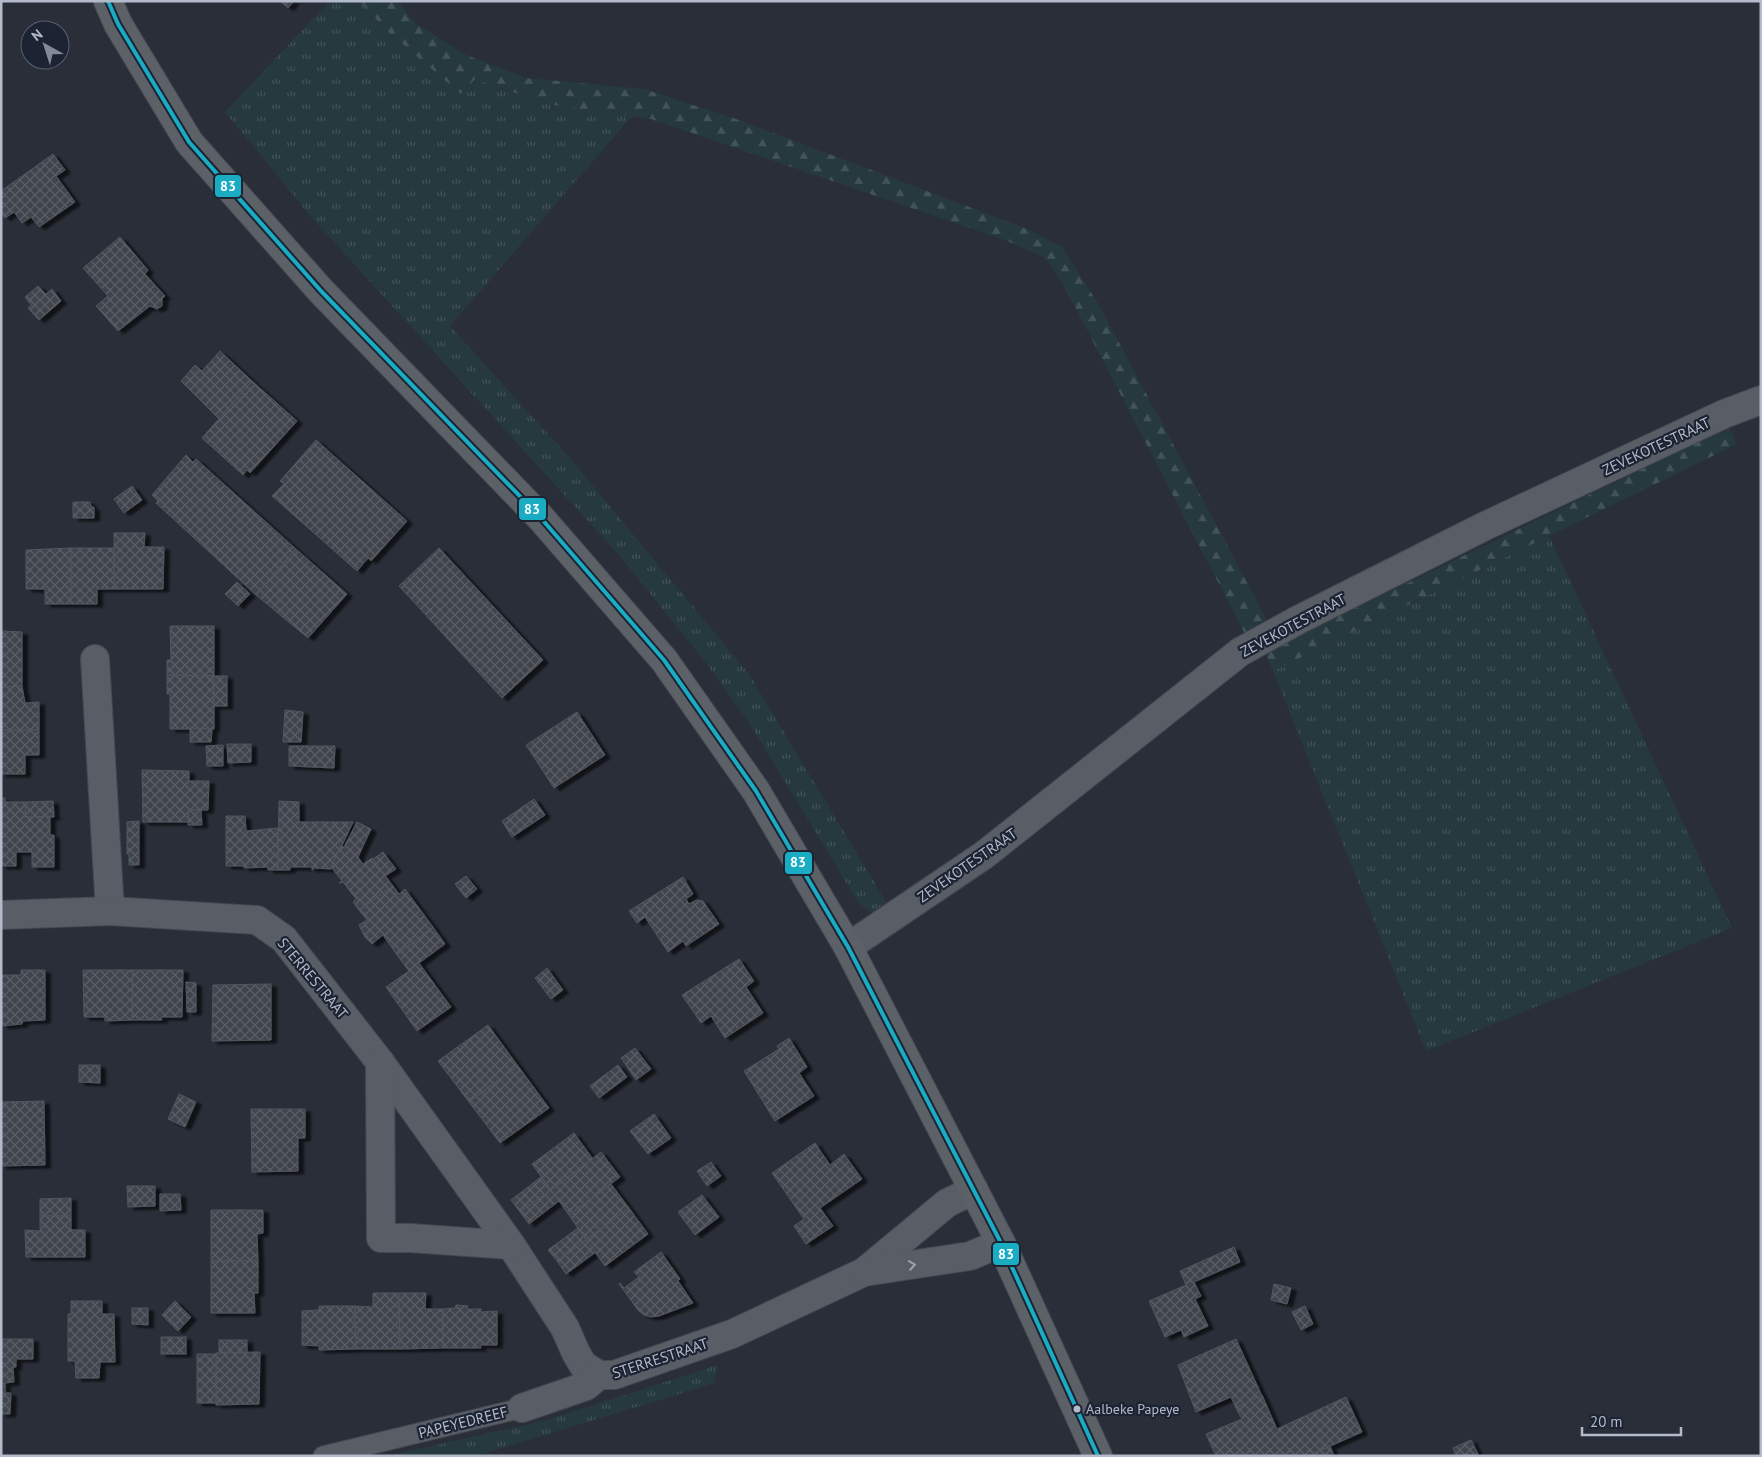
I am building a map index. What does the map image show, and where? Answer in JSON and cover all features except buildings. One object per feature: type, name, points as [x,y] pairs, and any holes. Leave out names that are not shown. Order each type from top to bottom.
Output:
[{"type":"main road","points":[[108,1],[118,24],[189,142],[321,291],[540,517],[664,660],[756,791],[848,947],[974,1190],[1001,1243],[1098,1456]]},
{"type":"street","name":"ZEVEKOTESTRAAT","points":[[848,947],[984,855],[1240,652],[1298,620],[1485,526],[1724,414],[1761,400]]},
{"type":"street","points":[[95,659],[110,911]]},
{"type":"street","name":"STERRESTRAAT","points":[[1,915],[110,911],[257,920],[284,939],[380,1062],[511,1246],[566,1328],[583,1365],[599,1375],[614,1375],[732,1334],[864,1272],[947,1203],[974,1190]]},
{"type":"street","points":[[380,1062],[381,1238],[410,1238],[511,1246]]},
{"type":"street","name":"STERRESTRAAT","points":[[864,1272],[970,1256],[1001,1243]]},
{"type":"street","name":"PAPEYEDREEF","points":[[522,1408],[586,1386],[599,1375]]},
{"type":"lane","name":"PAPEYEDREEF","points":[[322,1456],[522,1408]]},
{"type":"green space","points":[[330,1],[360,1],[386,30],[475,79],[547,104],[632,116],[450,326],[569,457],[749,674],[886,902],[872,913],[859,904],[748,721],[703,659],[618,554],[312,218],[225,112]]},
{"type":"green space","points":[[360,1],[398,1],[415,23],[466,55],[526,78],[644,89],[739,120],[1030,230],[1062,247],[1099,305],[1268,622],[1245,634],[1071,299],[1053,268],[1044,257],[1002,239],[651,119],[547,104],[475,79],[461,94],[386,30]]},
{"type":"green space","points":[[1729,427],[1737,444],[1273,671],[1265,652]]},
{"type":"green space","points":[[1549,536],[1732,928],[1426,1051],[1273,671]]},
{"type":"green space","points":[[718,1365],[715,1383],[476,1456],[387,1456],[547,1420]]},
{"type":"transit line","name":"83","points":[[108,1],[118,24],[189,142],[321,291],[540,517],[664,660],[756,791],[848,947],[1001,1243],[1098,1456]]},
{"type":"place","name":"Aalbeke Papeye","points":[[1077,1409]]}]
